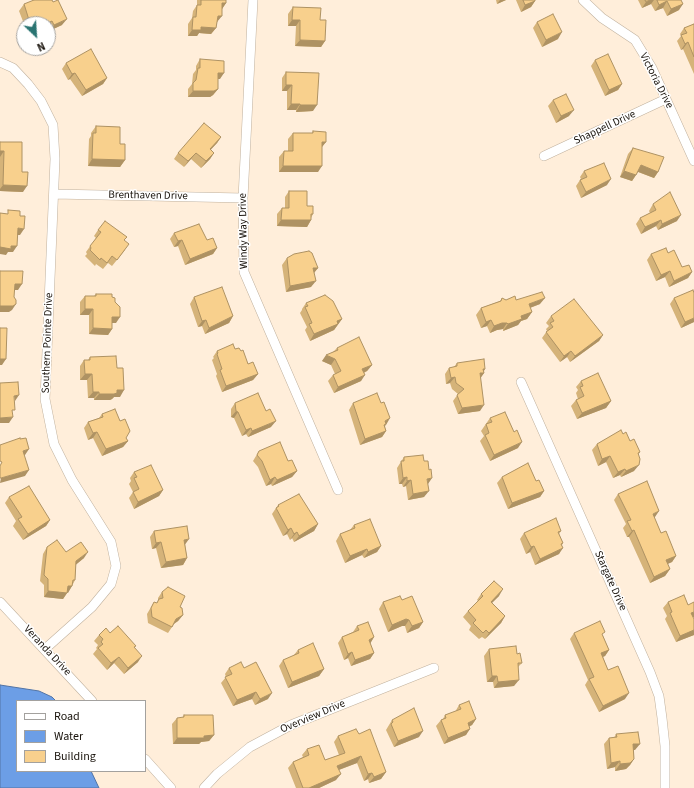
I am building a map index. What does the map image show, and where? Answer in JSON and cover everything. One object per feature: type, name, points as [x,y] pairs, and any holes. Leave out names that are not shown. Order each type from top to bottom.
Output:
[{"type":"street","name":"Windy Way Drive","points":[[253,0],[243,198],[244,272],[338,490]]},
{"type":"street","name":"Victoria Drive","points":[[583,0],[602,18],[635,40],[652,68],[694,161]]},
{"type":"street","name":"Southern Pointe Drive","points":[[0,62],[13,68],[28,84],[41,101],[53,125],[55,159],[54,194],[45,399],[54,444],[72,480],[111,542],[116,566],[111,584],[92,607],[46,649]]},
{"type":"street","name":"Shappell Drive","points":[[544,156],[666,100]]},
{"type":"street","name":"Brenthaven Drive","points":[[54,194],[243,198]]},
{"type":"street","name":"Stargate Drive","points":[[521,382],[659,696],[665,746],[665,788]]},
{"type":"street","name":"Veranda Drive","points":[[0,602],[46,649],[91,700]]},
{"type":"street","name":"Overview Drive","points":[[204,788],[217,774],[250,747],[291,725],[434,668]]},
{"type":"street","points":[[146,760],[171,788]]},
{"type":"water","points":[[0,685],[39,691],[52,697],[55,700],[16,700],[16,772],[91,772],[99,788],[0,788]]},
{"type":"building","points":[[34,0],[52,0],[53,2],[58,0],[67,19],[56,24],[56,16],[28,16],[24,4]]},
{"type":"building","points":[[201,0],[226,0],[226,3],[222,3],[222,16],[218,16],[216,28],[201,27],[201,30],[192,30],[193,17],[196,17],[197,5],[201,5]]},
{"type":"building","points":[[523,0],[535,0],[535,1],[525,5]]},
{"type":"building","points":[[657,0],[681,0],[683,4],[671,9],[667,1],[659,5]]},
{"type":"building","points":[[293,7],[321,8],[320,20],[326,20],[325,41],[300,40],[300,20],[292,20]]},
{"type":"building","points":[[553,14],[562,32],[546,40],[537,22]]},
{"type":"building","points":[[694,24],[694,57],[688,42],[685,44],[681,35],[687,33],[684,28]]},
{"type":"building","points":[[91,49],[107,78],[86,90],[75,73],[72,74],[66,63]]},
{"type":"building","points":[[608,54],[622,84],[609,90],[595,60]]},
{"type":"building","points":[[200,59],[224,61],[224,73],[218,73],[218,89],[214,91],[193,91],[193,83],[196,80],[198,68],[200,68]]},
{"type":"building","points":[[286,72],[319,73],[317,105],[291,104],[292,85],[286,85]]},
{"type":"building","points":[[566,94],[574,110],[561,116],[553,100]]},
{"type":"building","points":[[204,123],[221,137],[210,149],[214,153],[206,161],[196,153],[188,161],[178,153]]},
{"type":"building","points":[[96,126],[120,127],[120,144],[125,144],[125,160],[92,159],[93,133],[96,133]]},
{"type":"building","points":[[313,131],[326,132],[326,142],[322,142],[322,166],[283,166],[284,151],[293,151],[293,133],[313,133]]},
{"type":"building","points":[[0,142],[22,142],[22,172],[28,172],[27,186],[3,185],[4,151],[0,151]]},
{"type":"building","points":[[633,148],[664,157],[658,172],[641,165],[636,175],[624,171]]},
{"type":"building","points":[[604,163],[611,179],[586,192],[580,180],[587,177],[584,171]]},
{"type":"building","points":[[289,191],[307,191],[307,206],[313,206],[311,220],[281,220],[282,208],[289,208]]},
{"type":"building","points":[[670,192],[681,215],[662,224],[661,220],[645,227],[640,218],[656,210],[653,204]]},
{"type":"building","points":[[8,210],[20,211],[20,216],[25,216],[24,229],[18,228],[17,246],[11,246],[11,249],[0,247],[0,213],[8,214]]},
{"type":"building","points":[[105,221],[127,237],[124,240],[129,244],[117,260],[112,256],[107,263],[101,258],[100,260],[90,250],[90,246],[101,232],[98,230]]},
{"type":"building","points":[[199,224],[207,240],[213,238],[217,248],[190,259],[182,240],[178,241],[174,233]]},
{"type":"building","points":[[666,248],[668,253],[674,250],[682,267],[689,265],[692,272],[674,281],[670,271],[661,275],[651,254]]},
{"type":"building","points":[[309,251],[312,253],[318,268],[313,268],[316,281],[290,286],[287,258],[294,254]]},
{"type":"building","points":[[0,271],[23,271],[22,284],[15,284],[14,297],[16,304],[13,306],[0,306]]},
{"type":"building","points":[[222,287],[233,316],[209,328],[206,320],[202,321],[194,297]]},
{"type":"building","points":[[693,290],[694,318],[685,322],[674,298]]},
{"type":"building","points":[[542,292],[545,298],[529,304],[532,312],[521,316],[522,319],[508,324],[502,323],[494,326],[491,320],[486,322],[481,308],[501,301],[502,298],[506,300],[515,296],[516,300]]},
{"type":"building","points":[[96,294],[112,294],[112,297],[115,298],[115,302],[120,307],[120,317],[112,317],[112,329],[93,328],[93,309],[85,309],[85,296],[96,296]]},
{"type":"building","points":[[325,295],[333,301],[342,319],[337,321],[338,324],[314,334],[309,324],[312,323],[305,307],[308,306],[306,303]]},
{"type":"building","points":[[574,299],[603,335],[575,356],[571,351],[564,356],[546,332],[553,327],[550,323],[554,321],[551,316]]},
{"type":"building","points":[[0,328],[7,328],[6,359],[0,359]]},
{"type":"building","points":[[359,337],[372,365],[362,369],[365,375],[338,387],[333,375],[341,371],[335,359],[326,355],[338,350],[337,348]]},
{"type":"building","points":[[233,344],[235,349],[239,348],[241,351],[243,350],[248,364],[253,362],[258,374],[226,386],[220,370],[222,369],[217,351]]},
{"type":"building","points":[[116,356],[117,368],[123,368],[124,390],[117,390],[117,393],[114,394],[99,394],[99,392],[93,392],[92,374],[85,374],[84,360],[90,360],[90,357]]},
{"type":"building","points":[[484,359],[484,373],[480,373],[484,405],[462,408],[457,395],[464,389],[456,383],[455,377],[451,378],[449,368],[457,366],[457,363]]},
{"type":"building","points":[[598,373],[611,401],[582,413],[576,400],[584,396],[580,387],[583,386],[581,381]]},
{"type":"building","points":[[18,382],[19,395],[14,396],[15,410],[12,410],[13,417],[0,418],[0,383]]},
{"type":"building","points":[[258,393],[266,411],[270,409],[276,421],[252,431],[251,428],[246,430],[238,412],[236,411],[235,403]]},
{"type":"building","points":[[377,393],[381,403],[384,402],[390,418],[385,421],[386,424],[384,425],[386,431],[365,439],[353,403]]},
{"type":"building","points":[[115,409],[120,421],[125,419],[130,431],[126,438],[128,441],[106,449],[97,432],[93,433],[88,422],[103,417],[102,414]]},
{"type":"building","points":[[505,412],[514,432],[517,430],[522,442],[494,455],[485,435],[489,433],[486,424],[492,422],[490,418]]},
{"type":"building","points":[[621,430],[623,434],[626,432],[630,441],[634,439],[640,452],[638,453],[640,459],[639,465],[626,471],[625,469],[618,472],[610,456],[602,459],[597,444]]},
{"type":"building","points":[[20,438],[26,438],[29,449],[23,451],[29,470],[0,478],[0,466],[2,462],[0,461],[0,445]]},
{"type":"building","points":[[280,442],[288,461],[292,460],[297,471],[277,480],[275,477],[270,480],[262,461],[257,455],[259,451]]},
{"type":"building","points":[[423,455],[424,461],[428,461],[429,470],[431,469],[432,478],[427,479],[429,491],[413,494],[411,480],[407,481],[407,477],[403,478],[401,461],[404,461],[404,457]]},
{"type":"building","points":[[528,463],[536,481],[539,480],[544,491],[512,503],[502,477]]},
{"type":"building","points":[[151,465],[163,490],[138,502],[133,492],[139,489],[134,478],[137,477],[134,472]]},
{"type":"building","points":[[647,481],[659,511],[653,514],[661,533],[666,531],[676,556],[666,560],[670,569],[654,577],[634,530],[632,531],[627,521],[631,520],[618,494]]},
{"type":"building","points":[[29,486],[50,520],[28,534],[18,519],[22,517],[9,497]]},
{"type":"building","points":[[299,494],[318,524],[299,536],[297,532],[294,534],[291,528],[288,530],[276,508],[279,506],[278,505]]},
{"type":"building","points":[[556,518],[561,531],[558,532],[563,543],[561,544],[563,548],[540,559],[534,546],[531,547],[524,533]]},
{"type":"building","points":[[370,519],[381,546],[368,552],[367,549],[350,556],[340,534],[355,528],[354,525]]},
{"type":"building","points":[[187,526],[189,539],[184,540],[187,558],[166,562],[161,542],[156,543],[154,531]]},
{"type":"building","points":[[57,540],[66,552],[81,542],[88,552],[76,561],[75,580],[73,580],[72,586],[68,586],[67,593],[48,591],[48,579],[44,575],[47,547]]},
{"type":"building","points":[[494,581],[503,589],[491,602],[505,616],[489,633],[486,630],[483,633],[473,623],[476,620],[468,611],[483,596],[481,594]]},
{"type":"building","points":[[168,587],[185,596],[180,607],[182,608],[183,615],[176,619],[172,627],[152,617],[151,608],[154,602],[157,603],[159,599],[163,598],[162,592]]},
{"type":"building","points":[[684,595],[688,605],[694,602],[694,612],[691,613],[694,619],[694,630],[680,636],[670,613],[672,612],[668,602]]},
{"type":"building","points":[[400,596],[402,600],[412,596],[423,622],[412,626],[409,620],[406,619],[392,625],[383,602]]},
{"type":"building","points":[[600,621],[605,632],[602,634],[609,650],[601,653],[608,670],[618,666],[629,693],[603,706],[589,679],[594,677],[574,633]]},
{"type":"building","points":[[368,622],[374,637],[369,640],[374,653],[355,660],[352,652],[348,654],[342,637],[359,630],[357,626]]},
{"type":"building","points":[[118,626],[136,646],[134,647],[142,656],[128,668],[119,657],[111,663],[98,648],[103,644],[101,642],[103,639],[99,635],[106,628],[110,633]]},
{"type":"building","points":[[313,643],[324,669],[292,682],[283,660],[299,653],[298,650]]},
{"type":"building","points":[[516,646],[517,654],[520,653],[522,663],[518,663],[519,680],[498,682],[497,676],[492,676],[489,649]]},
{"type":"building","points":[[241,662],[244,668],[256,662],[272,693],[260,699],[256,692],[237,700],[225,677],[232,674],[229,668]]},
{"type":"building","points":[[469,701],[476,719],[468,723],[470,729],[448,738],[441,720],[446,718],[445,715],[461,709],[459,705]]},
{"type":"building","points":[[414,708],[423,731],[398,741],[391,724],[393,722],[392,720]]},
{"type":"building","points":[[184,715],[213,715],[214,735],[204,736],[204,738],[177,738],[177,718],[184,717]]},
{"type":"building","points":[[356,729],[359,734],[370,729],[386,772],[374,777],[372,773],[368,774],[361,756],[337,766],[341,774],[309,788],[303,788],[293,762],[309,755],[307,749],[319,745],[325,760],[345,753],[338,736]]},
{"type":"building","points":[[638,732],[640,744],[633,744],[634,759],[630,763],[620,764],[620,761],[611,763],[609,738],[617,737],[616,734]]}]
